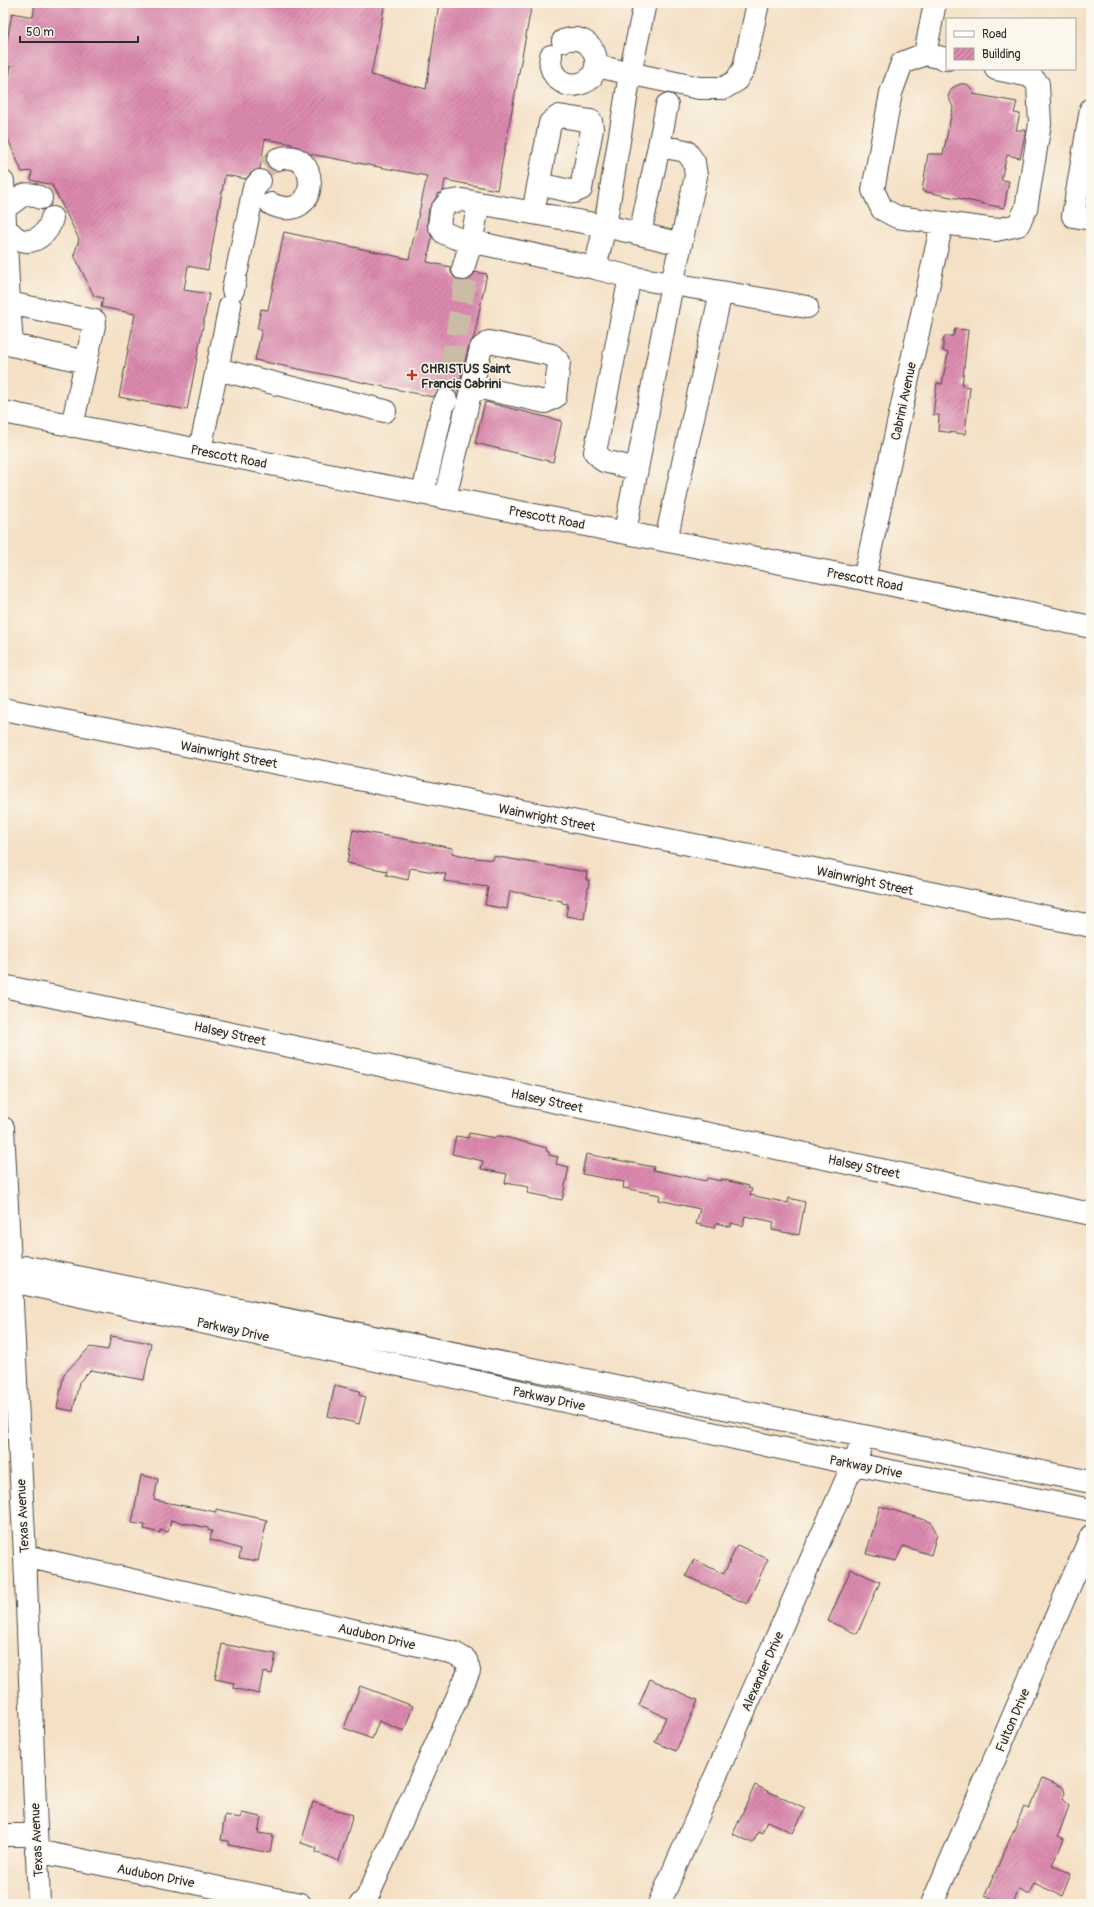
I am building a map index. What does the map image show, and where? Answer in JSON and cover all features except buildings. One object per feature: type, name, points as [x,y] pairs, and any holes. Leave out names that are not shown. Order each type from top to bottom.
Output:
[{"type":"street","points":[[595,268],[605,226],[630,74],[644,3]]},
{"type":"street","points":[[596,66],[699,88],[724,88],[736,81],[744,68],[758,3]]},
{"type":"street","points":[[925,54],[935,3]]},
{"type":"street","points":[[576,38],[590,45],[596,58],[596,66],[589,80],[574,85],[567,84],[554,74],[551,68],[557,49],[576,38]]},
{"type":"street","points":[[946,59],[925,54],[902,63],[891,93],[873,190],[882,209],[897,216],[996,230],[1018,225],[1026,209],[1040,124],[1038,84],[1030,76],[1001,70]]},
{"type":"street","points":[[640,234],[667,105]]},
{"type":"street","points":[[1091,109],[1073,216],[1091,219]]},
{"type":"street","points":[[625,532],[672,284],[696,176],[694,162],[686,151],[659,146]]},
{"type":"street","points":[[200,450],[254,188],[267,180]]},
{"type":"street","points":[[3,182],[12,345],[86,362]]},
{"type":"street","points":[[533,213],[539,184]]},
{"type":"street","points":[[4,218],[21,196],[36,195],[41,198]]},
{"type":"street","points":[[681,244],[605,226],[462,200],[448,202],[441,211],[439,225],[444,233],[471,242],[595,268],[630,277],[807,307]]},
{"type":"street","points":[[465,268],[479,203]]},
{"type":"street","points":[[4,218],[19,239],[33,240],[46,232],[52,218]]},
{"type":"street","name":"Cabrini Avenue","points":[[864,579],[942,222]]},
{"type":"street","points":[[630,277],[595,452],[604,461],[637,469]]},
{"type":"street","points":[[666,540],[721,292]]},
{"type":"street","points":[[9,303],[95,321],[72,426]]},
{"type":"street","points":[[217,369],[385,411]]},
{"type":"street","points":[[445,498],[472,386]]},
{"type":"street","points":[[423,493],[444,402]]},
{"type":"street","name":"Prescott Road","points":[[3,412],[666,540],[1091,626]]},
{"type":"street","name":"Wainwright Street","points":[[3,709],[762,859],[1091,926]]},
{"type":"street","name":"Halsey Street","points":[[3,986],[1091,1214]]},
{"type":"street","name":"Texas Avenue","points":[[3,1128],[7,1275],[24,1556],[39,1904]]},
{"type":"street","name":"Parkway Drive","points":[[7,1275],[27,1267],[864,1438],[1091,1482]]},
{"type":"street","name":"Parkway Drive","points":[[7,1275],[26,1284],[854,1464],[1091,1510]]},
{"type":"street","name":"Alexander Drive","points":[[659,1904],[854,1464],[864,1438]]},
{"type":"street","name":"Fulton Drive","points":[[932,1904],[1091,1536]]},
{"type":"street","name":"Audubon Drive","points":[[24,1556],[454,1653],[466,1660],[469,1672],[367,1898],[361,1904]]},
{"type":"street","name":"Audubon Drive","points":[[3,1835],[300,1904]]},
{"type":"tunnel","points":[[265,167],[278,159]]},
{"type":"tunnel","points":[[446,400],[467,270]]},
{"type":"place","name":"CHRISTUS Saint Francis Cabrini","points":[[412,375]]}]
